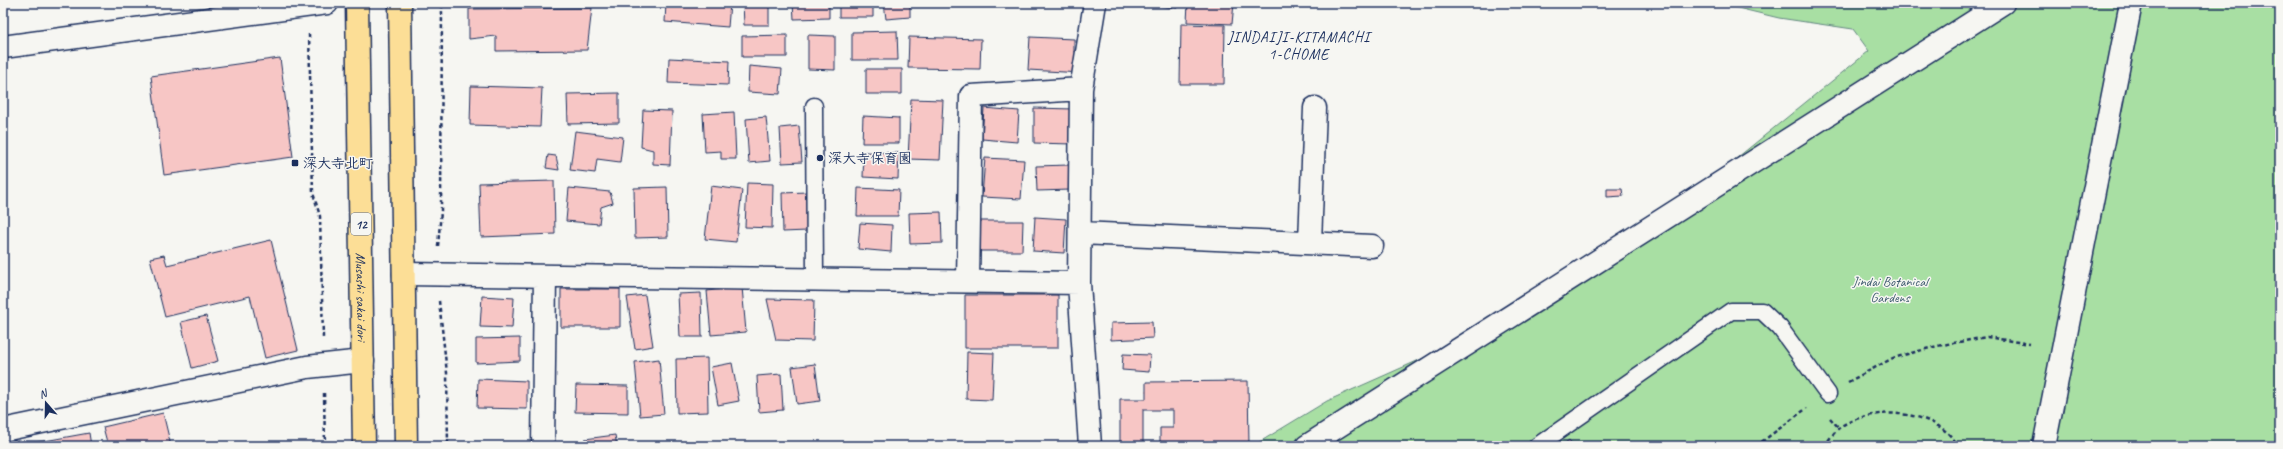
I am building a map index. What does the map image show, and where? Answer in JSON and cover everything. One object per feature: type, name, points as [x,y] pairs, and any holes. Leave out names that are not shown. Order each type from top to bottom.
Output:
[{"type":"main road","name":"Musashi sakai dori","points":[[357,3],[364,446]]},
{"type":"main road","points":[[400,3],[406,446]]},
{"type":"street","points":[[1090,446],[1079,283],[1081,89],[1095,3]]},
{"type":"street","points":[[1307,446],[2003,3]]},
{"type":"street","points":[[2044,446],[2131,3]]},
{"type":"street","points":[[3,48],[317,4]]},
{"type":"street","points":[[968,281],[971,96],[1081,89]]},
{"type":"street","points":[[1310,243],[1315,108]]},
{"type":"street","points":[[1080,233],[1372,246]]},
{"type":"street","points":[[404,274],[1079,283]]},
{"type":"street","points":[[543,446],[545,276]]},
{"type":"street","points":[[3,430],[160,396],[323,365],[363,361]]},
{"type":"lane","points":[[814,106],[815,280]]},
{"type":"lane","points":[[1537,446],[1731,311],[1762,310],[1780,328],[1828,394]]},
{"type":"path","points":[[442,3],[441,211],[437,275],[447,373],[448,446]]},
{"type":"path","points":[[317,4],[313,193],[320,216],[325,446]]},
{"type":"path","points":[[1756,446],[1828,394],[1893,358],[1937,346],[1987,338],[2030,344]]},
{"type":"path","points":[[1824,446],[1839,428],[1856,419],[1878,414],[1908,415],[1931,422],[1952,436],[1958,446]]},
{"type":"green space","name":"Jindai Botanical Gardens","points":[[1717,3],[2020,3],[2028,6],[2030,3],[2280,3],[2280,446],[1253,446],[1327,401],[1570,293],[1869,51],[1853,29],[1779,18]]},
{"type":"building","points":[[666,3],[730,3],[728,27],[665,22]]},
{"type":"building","points":[[743,3],[769,3],[769,25],[744,25]]},
{"type":"building","points":[[793,3],[829,3],[829,18],[794,19]]},
{"type":"building","points":[[839,3],[873,3],[873,17],[839,17]]},
{"type":"building","points":[[884,3],[910,3],[910,17],[886,19]]},
{"type":"building","points":[[1125,3],[1177,3],[1177,8]]},
{"type":"building","points":[[1188,3],[1234,3],[1232,24],[1187,22]]},
{"type":"building","points":[[592,8],[587,50],[496,51],[496,36],[469,39],[469,9]]},
{"type":"building","points":[[1181,24],[1225,25],[1224,84],[1180,84]]},
{"type":"building","points":[[897,31],[898,60],[852,60],[852,32]]},
{"type":"building","points":[[787,35],[787,57],[742,57],[742,36]]},
{"type":"building","points":[[808,35],[835,36],[835,70],[808,69]]},
{"type":"building","points":[[909,37],[981,39],[980,69],[908,68]]},
{"type":"building","points":[[1030,37],[1074,39],[1074,51],[1082,51],[1082,73],[1028,70]]},
{"type":"building","points":[[280,58],[293,157],[164,175],[151,76]]},
{"type":"building","points":[[669,58],[729,61],[728,85],[668,83]]},
{"type":"building","points":[[749,66],[782,69],[780,94],[748,92]]},
{"type":"building","points":[[866,69],[902,69],[902,94],[866,94]]},
{"type":"building","points":[[471,86],[542,88],[540,127],[470,125]]},
{"type":"building","points":[[619,93],[619,123],[568,124],[567,94]]},
{"type":"building","points":[[911,99],[943,100],[940,160],[908,159]]},
{"type":"building","points":[[984,108],[1019,111],[1017,142],[982,139]]},
{"type":"building","points":[[1034,108],[1073,109],[1072,144],[1034,143]]},
{"type":"building","points":[[643,110],[672,111],[670,165],[653,164],[653,150],[641,147]]},
{"type":"building","points":[[734,112],[736,159],[721,159],[721,151],[705,152],[703,114]]},
{"type":"building","points":[[863,116],[899,118],[899,143],[862,143]]},
{"type":"building","points":[[766,117],[770,161],[749,163],[746,119]]},
{"type":"building","points":[[799,126],[802,162],[782,163],[780,128]]},
{"type":"building","points":[[575,131],[623,137],[620,162],[597,159],[595,173],[570,170]]},
{"type":"building","points":[[864,152],[899,153],[898,179],[863,177]]},
{"type":"building","points":[[548,155],[556,156],[559,170],[546,168]]},
{"type":"building","points":[[985,158],[1024,160],[1021,199],[982,197]]},
{"type":"building","points":[[1069,165],[1070,190],[1037,191],[1036,166]]},
{"type":"building","points":[[554,181],[555,234],[481,237],[479,183]]},
{"type":"building","points":[[747,183],[773,184],[772,228],[745,227]]},
{"type":"building","points":[[711,186],[742,190],[736,242],[705,239]]},
{"type":"building","points":[[667,187],[668,237],[635,238],[634,188]]},
{"type":"building","points":[[569,188],[610,192],[613,203],[601,207],[599,224],[566,221]]},
{"type":"building","points":[[858,188],[899,190],[898,216],[857,216]]},
{"type":"building","points":[[1607,189],[1622,189],[1623,196],[1607,197]]},
{"type":"building","points":[[807,192],[807,231],[783,232],[782,193]]},
{"type":"building","points":[[941,212],[942,243],[910,244],[909,213]]},
{"type":"building","points":[[1035,217],[1066,219],[1064,253],[1033,251]]},
{"type":"building","points":[[977,221],[1023,221],[1022,251],[977,251]]},
{"type":"building","points":[[860,223],[892,225],[891,252],[858,249]]},
{"type":"building","points":[[271,240],[298,350],[265,358],[250,296],[165,317],[150,258],[164,255],[167,265]]},
{"type":"building","points":[[742,287],[746,332],[711,335],[707,291]]},
{"type":"building","points":[[561,289],[620,289],[620,327],[561,327]]},
{"type":"building","points":[[701,293],[702,337],[680,337],[678,294]]},
{"type":"building","points":[[645,295],[653,346],[635,349],[627,297]]},
{"type":"building","points":[[965,295],[1058,295],[1058,348],[965,348]]},
{"type":"building","points":[[482,296],[514,298],[512,328],[480,327]]},
{"type":"building","points":[[767,299],[814,300],[813,341],[776,340]]},
{"type":"building","points":[[206,316],[218,361],[192,368],[181,322]]},
{"type":"building","points":[[1152,322],[1153,338],[1111,340],[1111,323]]},
{"type":"building","points":[[520,338],[520,361],[476,363],[476,339]]},
{"type":"building","points":[[967,352],[994,353],[992,400],[966,399]]},
{"type":"building","points":[[1123,354],[1150,355],[1149,372],[1122,370]]},
{"type":"building","points":[[707,358],[708,412],[677,413],[676,359]]},
{"type":"building","points":[[659,359],[664,414],[640,416],[635,362]]},
{"type":"building","points":[[732,363],[739,401],[718,405],[711,367]]},
{"type":"building","points":[[815,364],[820,401],[797,404],[792,367]]},
{"type":"building","points":[[781,374],[783,410],[759,412],[757,376]]},
{"type":"building","points":[[478,379],[527,381],[527,409],[477,408]]},
{"type":"building","points":[[1248,381],[1249,446],[1160,446],[1160,428],[1173,428],[1173,410],[1143,410],[1143,446],[1120,446],[1120,399],[1146,399],[1146,382]]},
{"type":"building","points":[[576,385],[628,386],[628,413],[575,412]]},
{"type":"building","points":[[163,413],[171,446],[108,446],[103,427]]},
{"type":"building","points":[[89,433],[91,446],[17,446]]},
{"type":"building","points":[[615,435],[617,446],[586,446],[585,439]]},
{"type":"building","points":[[1569,440],[1574,446],[1561,446]]},
{"type":"place","name":"深大寺保育園","points":[[820,158]]},
{"type":"place","name":"深大寺北町","points":[[295,163]]},
{"type":"district","name":"JINDAIJI-KITAMACHI 1-CHOME","points":[[1299,46]]}]
